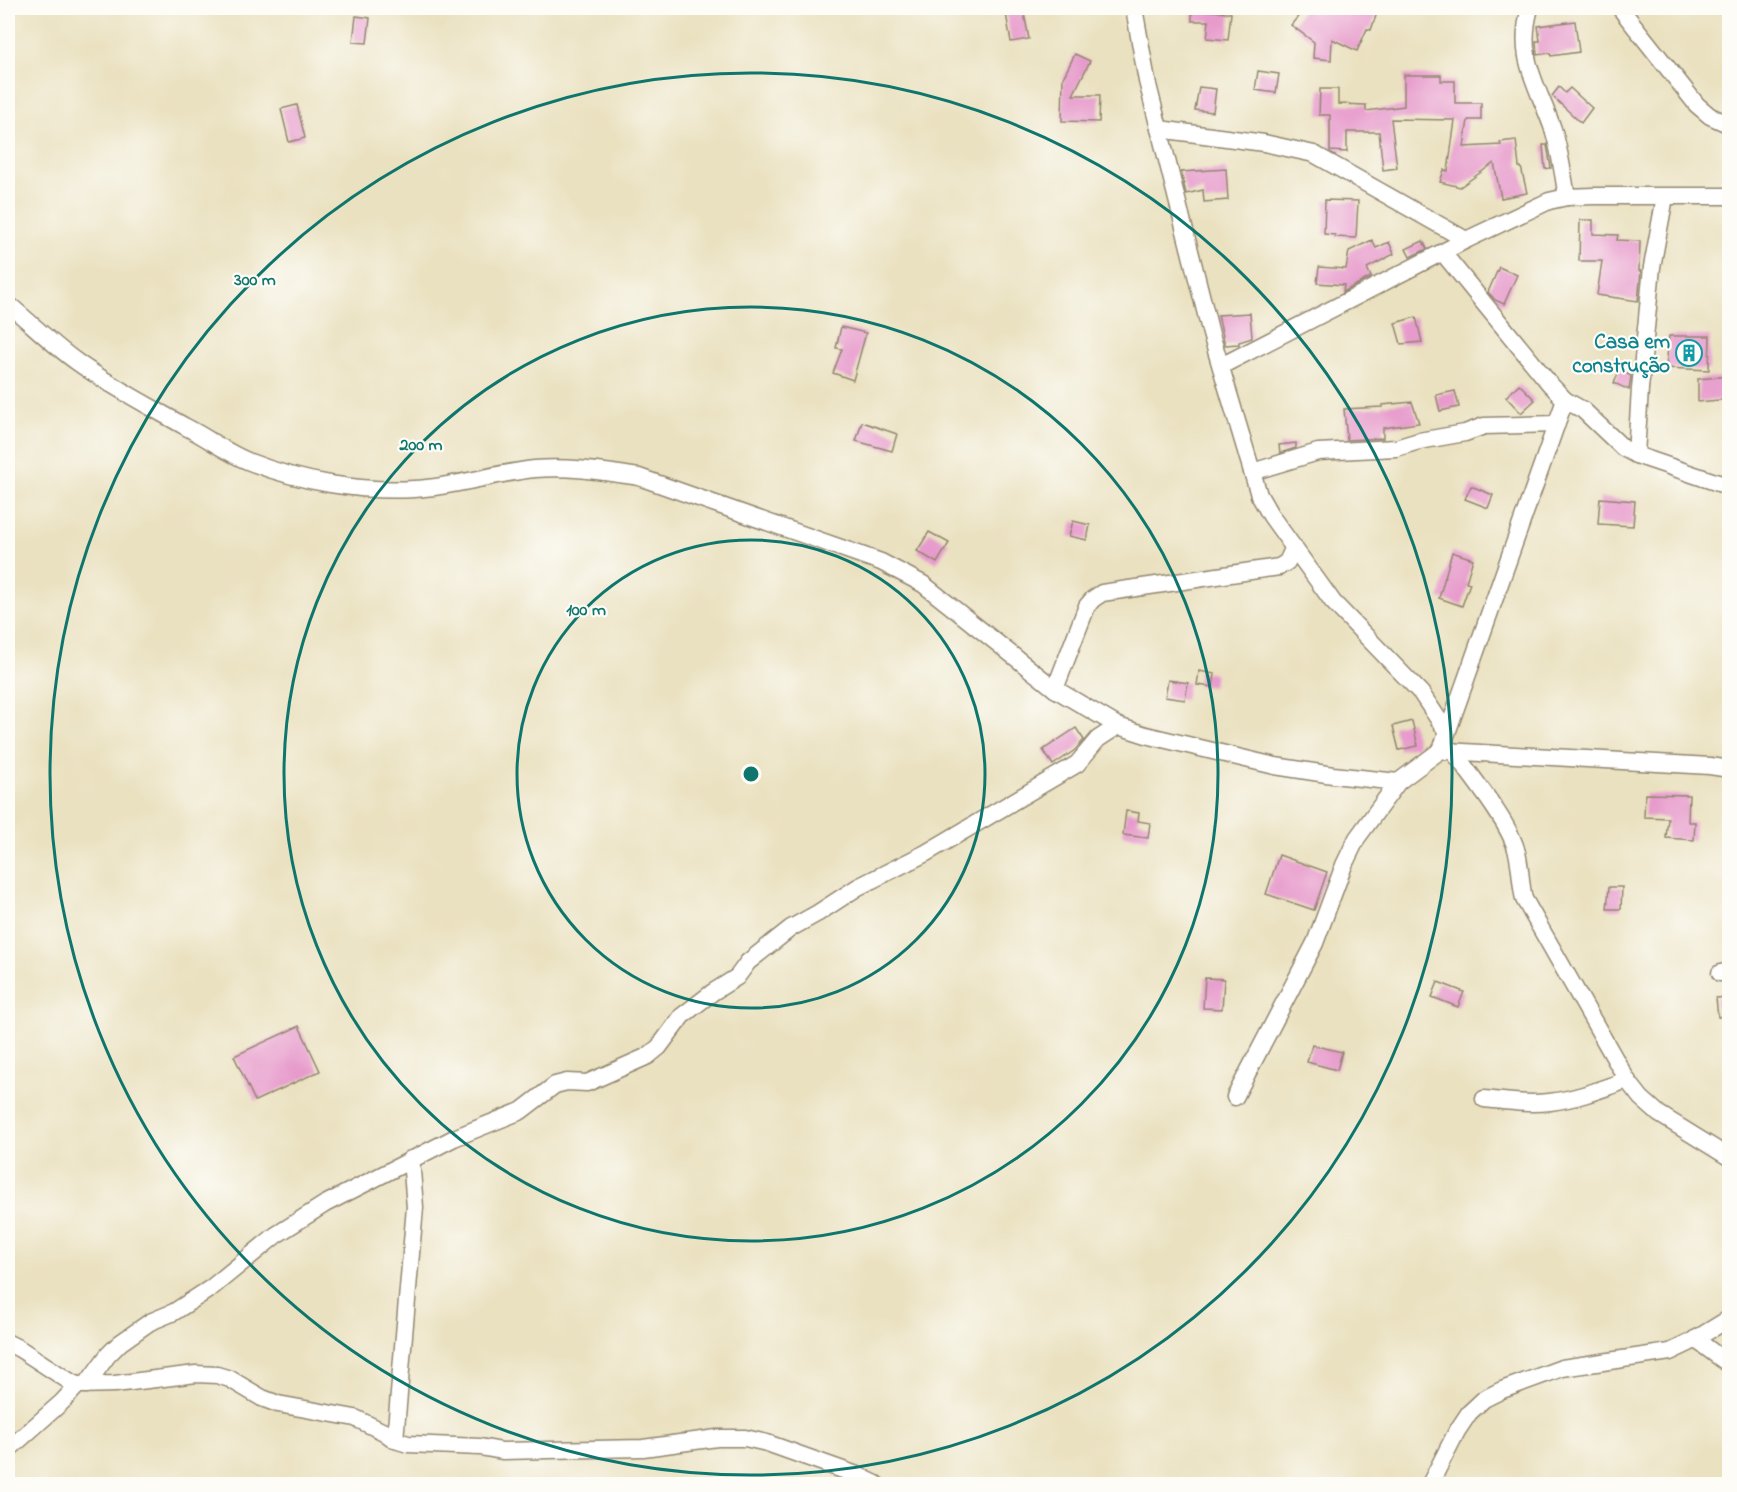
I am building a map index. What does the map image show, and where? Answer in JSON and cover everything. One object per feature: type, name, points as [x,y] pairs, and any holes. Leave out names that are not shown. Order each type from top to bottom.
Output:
[{"type":"street","points":[[1134,8],[1147,81],[1211,334],[1259,495],[1333,602],[1421,693],[1448,732]]},
{"type":"street","points":[[1530,8],[1525,38],[1527,64],[1553,130],[1567,197]]},
{"type":"street","points":[[1620,8],[1697,105],[1710,116],[1730,124]]},
{"type":"street","points":[[1159,129],[1264,143],[1314,154],[1466,240]]},
{"type":"street","points":[[1221,366],[1530,209],[1567,197],[1730,196]]},
{"type":"street","points":[[1636,455],[1652,267],[1665,197]]},
{"type":"street","points":[[1443,253],[1549,383],[1565,400],[1583,410],[1623,448],[1636,455],[1730,487]]},
{"type":"street","points":[[8,304],[75,361],[117,389],[249,461],[285,473],[330,483],[375,489],[417,489],[544,469],[597,471],[639,477],[881,562],[923,584],[1056,689],[1118,726],[1146,735],[1275,766],[1398,782]]},
{"type":"street","points":[[1565,400],[1448,732],[1447,751],[1504,824],[1516,847],[1524,899],[1627,1080],[1641,1098],[1659,1114],[1730,1158]]},
{"type":"street","points":[[1252,472],[1318,452],[1396,448],[1419,441],[1465,433],[1484,426],[1557,424]]},
{"type":"street","points":[[1056,689],[1087,606],[1102,593],[1279,567],[1287,562],[1294,547]]},
{"type":"street","points":[[8,1450],[82,1385],[120,1343],[150,1322],[174,1312],[211,1288],[276,1235],[325,1204],[411,1159],[454,1138],[521,1111],[555,1085],[567,1082],[587,1083],[648,1056],[659,1047],[682,1016],[737,977],[748,962],[791,928],[858,887],[926,853],[1077,764],[1098,739],[1118,726]]},
{"type":"street","points":[[1235,1097],[1315,943],[1344,865],[1357,838],[1398,782],[1447,751],[1730,769]]},
{"type":"street","points":[[1484,1099],[1551,1102],[1593,1092],[1627,1080]]},
{"type":"street","points":[[395,1440],[415,1207],[411,1159]]},
{"type":"street","points":[[1430,1485],[1457,1431],[1469,1413],[1484,1399],[1562,1368],[1670,1352],[1730,1318]]},
{"type":"street","points":[[1695,1339],[1730,1365]]},
{"type":"street","points":[[8,1343],[69,1381],[82,1385],[115,1384],[196,1374],[217,1375],[230,1379],[262,1398],[278,1404],[355,1418],[395,1440],[408,1444],[502,1450],[643,1448],[717,1438],[745,1438],[767,1443],[857,1475],[876,1485]]},
{"type":"building","points":[[1005,8],[1023,8],[1029,39],[1011,42]]},
{"type":"building","points":[[1305,8],[1371,8],[1378,10],[1371,30],[1367,29],[1357,51],[1332,39],[1331,60],[1313,58],[1314,42],[1291,25]]},
{"type":"building","points":[[1192,9],[1231,13],[1228,40],[1207,38],[1209,21],[1192,21]]},
{"type":"building","points":[[356,16],[370,18],[367,43],[353,42]]},
{"type":"building","points":[[1575,21],[1579,52],[1551,56],[1550,53],[1537,55],[1536,41],[1540,41],[1538,26]]},
{"type":"building","points":[[1075,54],[1090,61],[1073,95],[1100,95],[1099,122],[1062,121],[1063,78]]},
{"type":"building","points":[[1258,71],[1279,74],[1276,93],[1255,90]]},
{"type":"building","points":[[1404,75],[1441,75],[1441,81],[1455,81],[1455,103],[1481,103],[1481,120],[1468,120],[1464,147],[1501,145],[1500,142],[1516,140],[1519,167],[1521,167],[1527,193],[1501,198],[1494,163],[1460,187],[1440,182],[1444,170],[1448,171],[1455,120],[1391,119],[1397,168],[1383,170],[1379,132],[1347,132],[1347,152],[1330,151],[1330,115],[1319,115],[1320,89],[1338,89],[1338,104],[1366,105],[1366,111],[1404,106]]},
{"type":"building","points":[[1199,87],[1216,89],[1213,112],[1195,110]]},
{"type":"building","points":[[1559,87],[1565,93],[1570,88],[1592,108],[1581,123],[1552,96]]},
{"type":"building","points":[[297,105],[305,138],[289,142],[281,109]]},
{"type":"building","points":[[1543,145],[1547,145],[1551,168],[1545,169]]},
{"type":"building","points":[[1226,169],[1228,200],[1204,202],[1203,190],[1186,194],[1181,172]]},
{"type":"building","points":[[1325,200],[1358,201],[1356,238],[1324,234]]},
{"type":"building","points":[[1580,220],[1593,220],[1593,234],[1618,235],[1617,240],[1640,241],[1639,271],[1641,271],[1638,301],[1597,295],[1602,261],[1579,261]]},
{"type":"building","points":[[1372,240],[1376,248],[1389,242],[1394,254],[1367,268],[1371,277],[1343,292],[1344,285],[1317,283],[1319,267],[1346,269],[1349,251]]},
{"type":"building","points":[[1423,241],[1427,249],[1410,257],[1406,249]]},
{"type":"building","points":[[1499,267],[1517,275],[1504,304],[1495,300],[1488,292]]},
{"type":"building","points":[[1250,313],[1252,338],[1239,342],[1239,344],[1225,345],[1218,315]]},
{"type":"building","points":[[1416,317],[1422,342],[1401,344],[1395,323]]},
{"type":"building","points":[[841,327],[866,333],[853,380],[833,373],[842,349],[836,348]]},
{"type":"building","name":"Casa em construção","points":[[1669,336],[1710,336],[1709,370],[1666,368]]},
{"type":"building","points":[[1620,370],[1631,376],[1629,390],[1614,383]]},
{"type":"building","points":[[1730,376],[1730,399],[1698,402],[1698,379]]},
{"type":"building","points":[[1519,384],[1535,400],[1521,413],[1506,397]]},
{"type":"building","points":[[1455,391],[1459,407],[1440,411],[1436,395]]},
{"type":"building","points":[[1412,402],[1419,423],[1383,428],[1383,438],[1347,440],[1344,409],[1382,407],[1382,405]]},
{"type":"building","points":[[862,422],[897,434],[892,451],[856,441]]},
{"type":"building","points":[[1296,443],[1296,448],[1280,453],[1279,445]]},
{"type":"building","points":[[1471,486],[1493,495],[1488,508],[1465,499]]},
{"type":"building","points":[[1600,498],[1635,501],[1633,526],[1598,524]]},
{"type":"building","points":[[1073,521],[1090,525],[1087,540],[1069,536]]},
{"type":"building","points":[[929,532],[949,543],[937,563],[917,551]]},
{"type":"building","points":[[1452,552],[1473,559],[1466,582],[1470,583],[1462,606],[1439,598]]},
{"type":"building","points":[[1199,671],[1215,674],[1213,687],[1197,685]]},
{"type":"building","points":[[1168,680],[1188,683],[1185,700],[1165,697]]},
{"type":"building","points":[[1412,721],[1418,746],[1399,750],[1393,726]]},
{"type":"building","points":[[1076,728],[1084,740],[1075,750],[1053,765],[1043,750]]},
{"type":"building","points":[[1645,794],[1689,795],[1688,822],[1695,822],[1694,840],[1666,838],[1668,818],[1644,817]]},
{"type":"building","points":[[1126,811],[1139,813],[1138,821],[1150,823],[1148,838],[1123,835]]},
{"type":"building","points":[[1279,855],[1327,872],[1314,910],[1266,894]]},
{"type":"building","points":[[1609,887],[1622,887],[1621,909],[1607,909]]},
{"type":"building","points":[[1205,978],[1224,979],[1222,1009],[1203,1008]]},
{"type":"building","points":[[1438,982],[1464,992],[1458,1007],[1432,997]]},
{"type":"building","points":[[1730,997],[1730,1017],[1718,1017],[1716,998]]},
{"type":"building","points":[[299,1026],[320,1071],[255,1101],[234,1056]]},
{"type":"building","points":[[1312,1045],[1342,1052],[1337,1070],[1307,1062]]},
{"type":"place","name":"Casa em construção","points":[[1689,353]]}]
